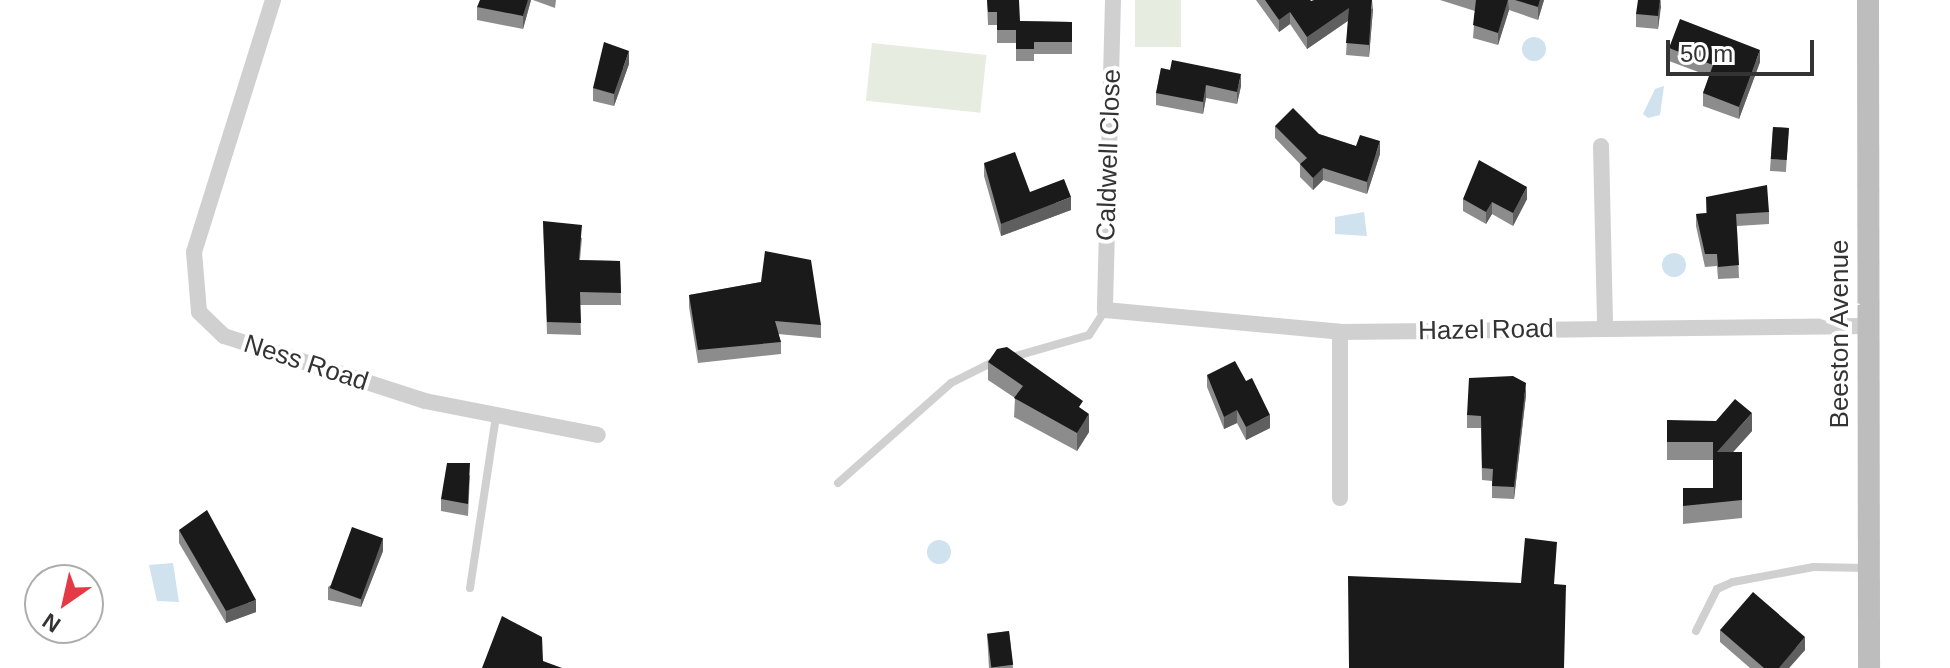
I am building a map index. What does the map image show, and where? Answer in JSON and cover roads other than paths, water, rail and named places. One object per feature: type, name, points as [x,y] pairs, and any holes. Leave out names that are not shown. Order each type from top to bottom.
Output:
[{"type":"street","name":"Ness Road","points":[[273,0],[194,252],[199,312],[224,336],[496,417],[598,435]]},
{"type":"street","name":"Caldwell Close","points":[[1105,310],[1113,0]]},
{"type":"street","name":"Beeston Avenue","points":[[1868,0],[1869,668]]},
{"type":"street","points":[[1601,146],[1605,329]]},
{"type":"street","name":"Hazel Road","points":[[1105,310],[1340,332],[1868,326]]},
{"type":"street","points":[[1340,332],[1340,498]]},
{"type":"lane","points":[[838,483],[974,366],[1089,335],[1105,310]]},
{"type":"lane","points":[[470,588],[496,417]]},
{"type":"lane","points":[[1696,631],[1717,589],[1733,582],[1814,567],[1868,568]]},
{"type":"water","points":[[1534,37],[1542,41],[1546,49],[1542,57],[1534,61],[1526,57],[1522,49],[1526,41]]},
{"type":"water","points":[[1664,86],[1660,115],[1648,118],[1643,114],[1655,89]]},
{"type":"water","points":[[1364,212],[1367,236],[1335,234],[1335,217]]},
{"type":"water","points":[[1674,253],[1683,256],[1686,265],[1683,274],[1674,277],[1665,274],[1662,265],[1665,256]]},
{"type":"water","points":[[939,540],[947,544],[951,552],[947,560],[939,564],[931,560],[927,552],[931,544]]},
{"type":"water","points":[[173,563],[179,602],[157,601],[149,565]]}]
